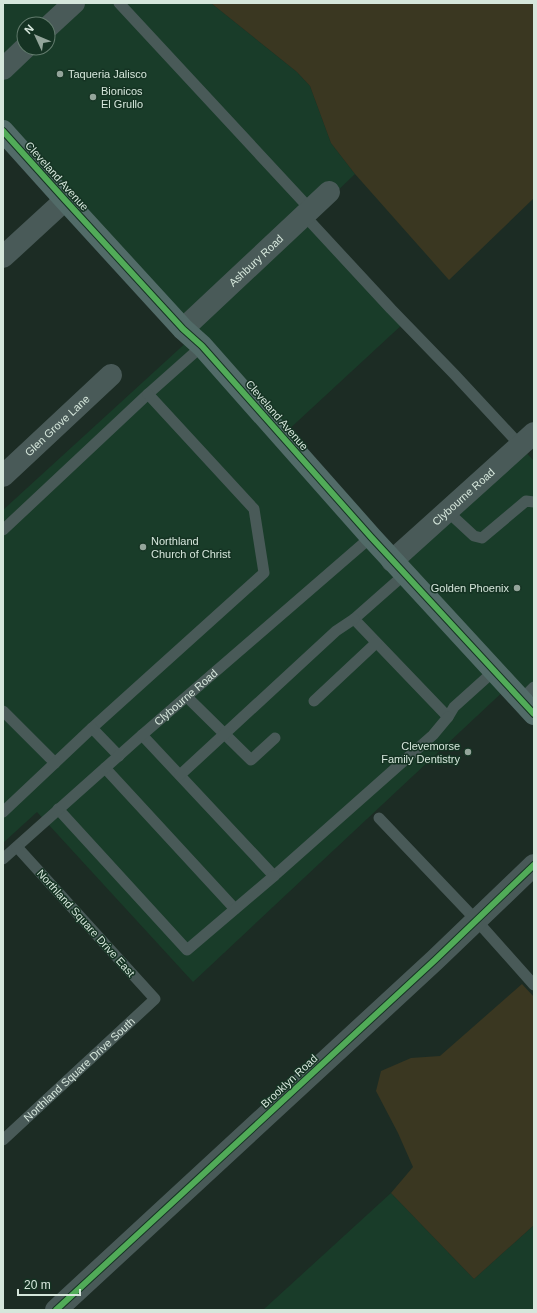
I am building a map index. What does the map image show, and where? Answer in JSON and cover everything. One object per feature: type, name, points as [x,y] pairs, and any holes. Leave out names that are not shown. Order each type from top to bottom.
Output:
[{"type":"main road","name":"Cleveland Avenue","points":[[3,131],[64,200],[183,328],[202,346],[371,537],[494,671],[530,700]]},
{"type":"street","points":[[56,20],[74,3]]},
{"type":"street","points":[[3,69],[17,56]]},
{"type":"street","name":"Ashbury Road","points":[[183,328],[330,192]]},
{"type":"street","points":[[3,257],[64,200]]},
{"type":"street","name":"Glen Grove Lane","points":[[3,476],[111,375]]},
{"type":"street","name":"Clybourne Road","points":[[399,568],[447,511],[527,439]]},
{"type":"street","name":"Brooklyn Road","points":[[56,1310],[477,921],[534,865]]},
{"type":"lane","points":[[119,3],[308,213],[391,309],[455,375],[527,439]]},
{"type":"lane","points":[[3,530],[148,394],[202,346]]},
{"type":"lane","points":[[3,812],[92,728],[264,573],[254,509],[148,394]]},
{"type":"lane","points":[[447,511],[474,536],[482,538],[526,502],[534,502]]},
{"type":"lane","name":"Clybourne Road","points":[[3,859],[142,735],[371,537]]},
{"type":"lane","points":[[180,776],[336,631],[354,619],[399,568]]},
{"type":"lane","points":[[354,619],[448,717]]},
{"type":"lane","points":[[314,701],[376,643]]},
{"type":"lane","points":[[58,810],[187,950],[274,876],[434,735],[448,717],[454,706],[494,671]]},
{"type":"lane","points":[[187,696],[251,760],[275,738]]},
{"type":"lane","points":[[3,711],[55,763]]},
{"type":"lane","points":[[92,728],[119,756]]},
{"type":"lane","points":[[142,735],[274,876]]},
{"type":"lane","points":[[105,768],[236,909]]},
{"type":"lane","points":[[379,818],[477,921],[534,985]]},
{"type":"lane","name":"Northland Square Drive East","points":[[16,847],[155,999]]},
{"type":"lane","name":"Northland Square Drive South","points":[[3,1140],[155,999]]},
{"type":"shaded area","points":[[3,3],[211,3],[297,72],[310,86],[331,143],[355,174],[310,217],[405,322],[285,433],[400,559],[521,447],[534,461],[534,713],[509,686],[193,982],[37,812],[3,843],[3,510],[190,339],[3,134]]},
{"type":"shaded area","points":[[211,3],[534,3],[534,198],[449,280],[355,174],[331,143],[310,86],[297,72]]},
{"type":"shaded area","points":[[522,984],[534,997],[534,1225],[474,1279],[391,1193],[413,1167],[398,1133],[376,1091],[381,1071],[411,1058],[440,1056]]},
{"type":"shaded area","points":[[391,1193],[474,1279],[534,1225],[534,1310],[263,1310]]},
{"type":"cycle path","points":[[3,131],[183,329],[202,346],[371,537],[534,714]]},
{"type":"cycle path","points":[[56,1310],[435,960],[534,865]]},
{"type":"place","name":"Taqueria Jalisco","points":[[60,74]]},
{"type":"place","name":"Bionicos El Grullo","points":[[93,97]]},
{"type":"place","name":"Northland Church of Christ","points":[[143,547]]},
{"type":"place","name":"Golden Phoenix","points":[[517,588]]},
{"type":"place","name":"Clevemorse Family Dentistry","points":[[468,752]]}]
